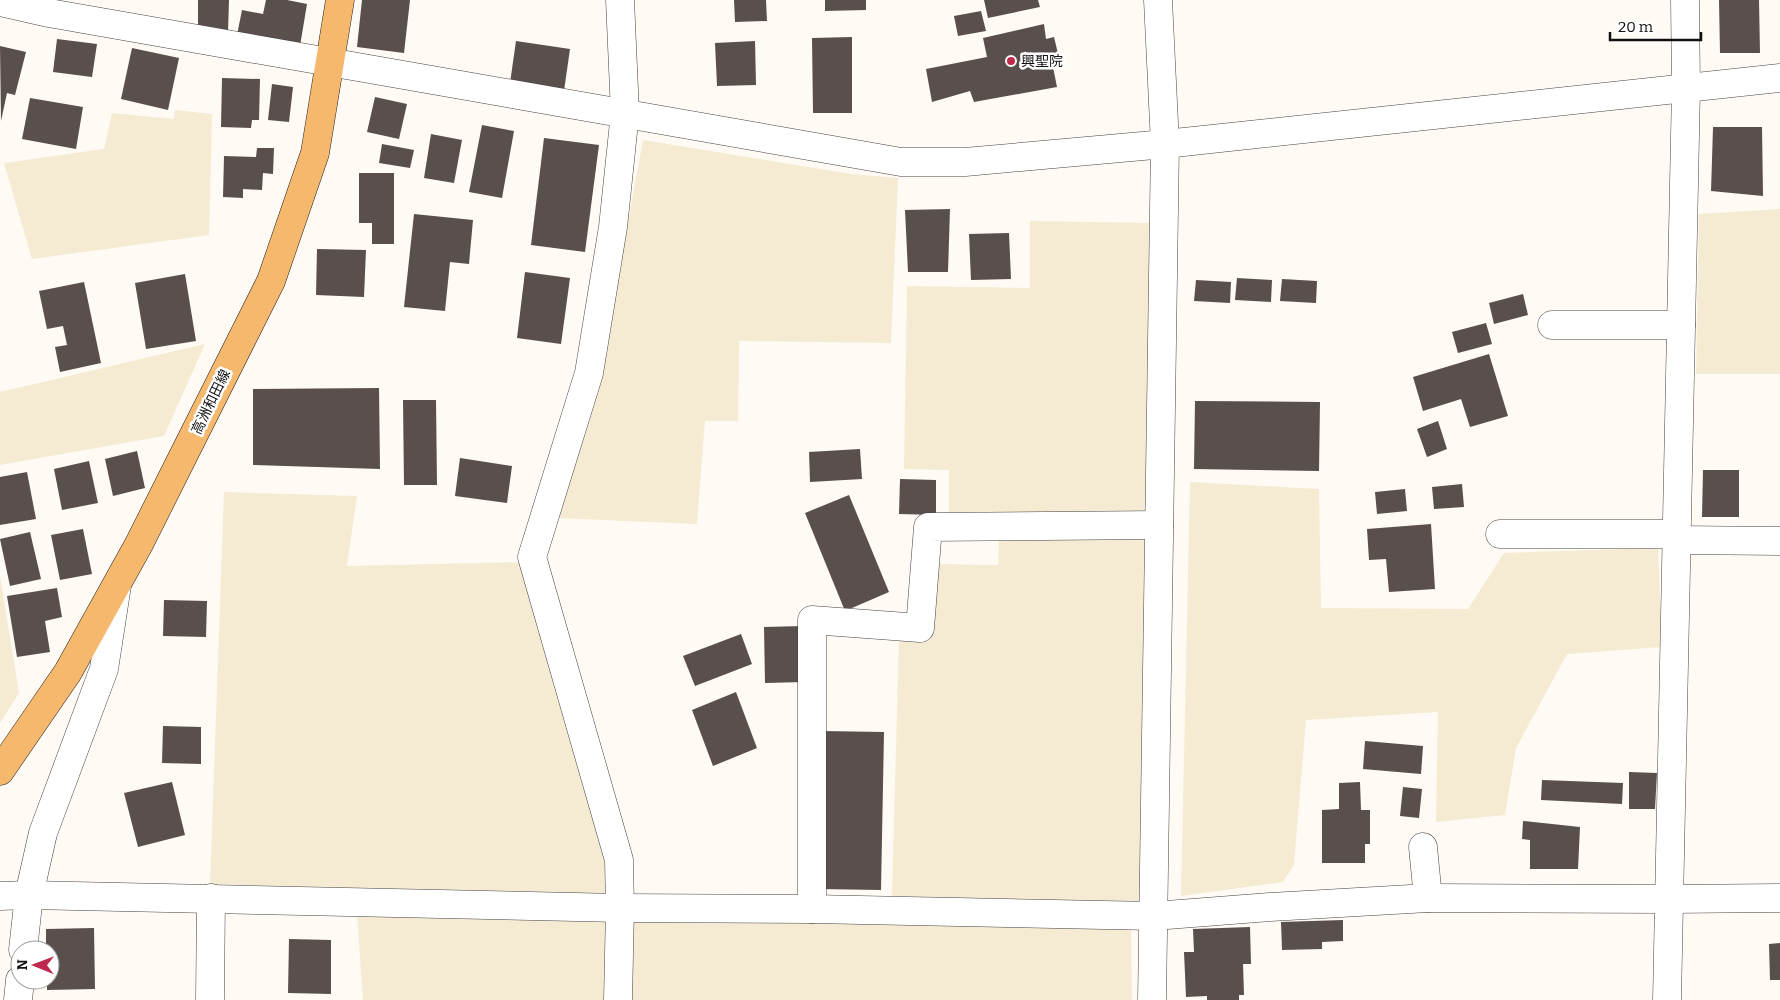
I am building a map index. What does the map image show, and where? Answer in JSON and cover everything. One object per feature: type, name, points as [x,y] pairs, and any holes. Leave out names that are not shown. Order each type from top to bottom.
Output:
[{"type":"main road","name":"高洲和田線","points":[[0,771],[68,672],[162,500],[271,281],[316,153],[340,0]]},
{"type":"street","points":[[618,1000],[619,860],[532,557],[589,373],[612,227],[625,113],[620,0]]},
{"type":"street","points":[[1152,1000],[1166,144],[1158,0]]},
{"type":"street","points":[[1667,1000],[1686,88],[1685,0]]},
{"type":"street","points":[[0,2],[48,7],[331,61],[901,162],[965,162],[1166,144],[1780,78]]},
{"type":"street","points":[[1552,325],[1681,325]]},
{"type":"street","points":[[812,909],[812,620],[920,628],[928,527],[1159,525]]},
{"type":"street","points":[[1500,534],[1780,540]]},
{"type":"street","points":[[24,940],[29,895],[43,833],[104,669],[117,583]]},
{"type":"street","points":[[1423,846],[1428,898]]},
{"type":"street","points":[[0,896],[211,898],[620,908],[812,909],[1154,916],[1428,898],[1780,898]]},
{"type":"street","points":[[210,1000],[211,898]]},
{"type":"shaded area","points":[[175,110],[212,114],[209,235],[32,259],[4,163],[104,149],[112,113],[174,119]]},
{"type":"shaded area","points":[[643,140],[851,174],[898,178],[891,343],[739,341],[738,421],[705,421],[697,524],[556,518],[598,386]]},
{"type":"shaded area","points":[[1780,209],[1780,374],[1696,374],[1699,214]]},
{"type":"shaded area","points":[[1030,221],[1154,223],[1149,516],[949,512],[949,470],[904,469],[907,286],[1030,288]]},
{"type":"shaded area","points":[[205,344],[164,436],[0,465],[0,392]]},
{"type":"shaded area","points":[[1190,482],[1319,489],[1321,608],[1468,609],[1504,553],[1658,548],[1662,647],[1567,654],[1516,748],[1505,815],[1436,822],[1438,712],[1306,720],[1294,865],[1283,882],[1181,896]]},
{"type":"shaded area","points":[[224,492],[357,496],[347,566],[525,562],[614,899],[210,884]]},
{"type":"shaded area","points":[[999,534],[1150,538],[1140,904],[892,896],[899,635],[933,636],[936,564],[998,565]]},
{"type":"shaded area","points":[[0,576],[19,693],[0,723]]},
{"type":"shaded area","points":[[357,915],[1131,927],[1132,1000],[363,1000]]},
{"type":"building","points":[[198,0],[229,0],[228,32],[198,32]]},
{"type":"building","points":[[266,0],[287,0],[307,4],[300,46],[237,35],[242,10],[263,14]]},
{"type":"building","points":[[362,0],[410,0],[404,53],[357,47]]},
{"type":"building","points":[[734,0],[766,0],[767,21],[735,22]]},
{"type":"building","points":[[825,0],[866,0],[866,10],[825,11]]},
{"type":"building","points":[[984,0],[1038,0],[1040,7],[988,18]]},
{"type":"building","points":[[1719,0],[1759,0],[1760,53],[1720,53]]},
{"type":"building","points":[[981,11],[986,31],[958,36],[954,16]]},
{"type":"building","name":"興聖院","points":[[1044,24],[1046,39],[1054,37],[1061,66],[1053,67],[1057,87],[974,102],[970,91],[932,102],[926,69],[987,57],[983,38]]},
{"type":"building","points":[[852,37],[852,113],[813,113],[812,38]]},
{"type":"building","points":[[57,39],[97,44],[92,77],[53,72]]},
{"type":"building","points":[[516,41],[570,49],[564,91],[510,83]]},
{"type":"building","points":[[755,41],[756,85],[717,86],[715,43]]},
{"type":"building","points":[[0,46],[26,52],[15,95],[7,93],[1,121]]},
{"type":"building","points":[[132,48],[179,58],[168,110],[121,99]]},
{"type":"building","points":[[222,78],[260,79],[259,120],[252,120],[251,128],[221,127]]},
{"type":"building","points":[[272,84],[293,87],[289,122],[268,120]]},
{"type":"building","points":[[375,97],[407,104],[399,139],[367,132]]},
{"type":"building","points":[[30,98],[83,107],[76,149],[22,139]]},
{"type":"building","points":[[482,125],[514,131],[502,198],[469,192]]},
{"type":"building","points":[[1713,127],[1762,127],[1763,196],[1711,191]]},
{"type":"building","points":[[431,134],[462,140],[454,183],[424,178]]},
{"type":"building","points":[[544,138],[599,145],[585,252],[531,245]]},
{"type":"building","points":[[382,144],[414,150],[410,168],[379,163]]},
{"type":"building","points":[[257,148],[274,148],[273,174],[263,173],[262,190],[243,189],[243,198],[223,197],[224,156],[256,157]]},
{"type":"building","points":[[359,173],[394,173],[394,244],[372,244],[372,223],[359,223]]},
{"type":"building","points":[[950,209],[948,272],[908,272],[905,210]]},
{"type":"building","points":[[414,214],[473,220],[469,264],[450,262],[445,311],[404,307]]},
{"type":"building","points":[[1009,233],[1011,279],[971,280],[969,234]]},
{"type":"building","points":[[317,249],[366,250],[364,297],[316,295]]},
{"type":"building","points":[[525,272],[570,278],[561,344],[517,338]]},
{"type":"building","points":[[185,274],[196,341],[146,349],[135,283]]},
{"type":"building","points":[[1237,278],[1272,280],[1271,302],[1235,300]]},
{"type":"building","points":[[1282,279],[1317,281],[1316,303],[1280,301]]},
{"type":"building","points":[[1196,280],[1231,282],[1230,303],[1194,301]]},
{"type":"building","points":[[84,282],[101,363],[60,372],[55,347],[67,345],[63,326],[47,329],[39,291]]},
{"type":"building","points":[[1523,294],[1528,315],[1494,324],[1489,303]]},
{"type":"building","points":[[1486,323],[1492,344],[1458,353],[1452,332]]},
{"type":"building","points":[[1489,354],[1508,416],[1470,427],[1461,399],[1423,411],[1413,377]]},
{"type":"building","points":[[379,388],[380,469],[253,465],[253,389]]},
{"type":"building","points":[[403,400],[436,400],[437,485],[404,485]]},
{"type":"building","points":[[1195,401],[1320,402],[1319,471],[1194,469]]},
{"type":"building","points":[[1438,421],[1447,449],[1427,457],[1417,429]]},
{"type":"building","points":[[860,449],[862,479],[810,482],[809,452]]},
{"type":"building","points":[[137,451],[145,488],[113,496],[105,459]]},
{"type":"building","points":[[460,458],[512,466],[507,503],[455,496]]},
{"type":"building","points":[[89,461],[98,503],[62,510],[54,469]]},
{"type":"building","points":[[1703,470],[1739,470],[1739,517],[1702,517]]},
{"type":"building","points":[[27,472],[36,519],[0,525],[0,477]]},
{"type":"building","points":[[900,479],[936,480],[936,515],[899,514]]},
{"type":"building","points":[[1462,484],[1464,507],[1434,509],[1432,487]]},
{"type":"building","points":[[1405,489],[1407,511],[1377,514],[1375,492]]},
{"type":"building","points":[[849,495],[889,592],[845,611],[805,513]]},
{"type":"building","points":[[1431,524],[1435,589],[1389,592],[1386,559],[1369,560],[1367,529]]},
{"type":"building","points":[[83,529],[92,574],[60,580],[51,535]]},
{"type":"building","points":[[30,532],[41,579],[10,586],[0,539]]},
{"type":"building","points":[[57,588],[62,617],[45,621],[50,652],[17,657],[7,596]]},
{"type":"building","points":[[164,600],[207,601],[206,637],[163,636]]},
{"type":"building","points":[[803,626],[804,682],[765,683],[764,627]]},
{"type":"building","points":[[741,634],[752,664],[695,686],[683,656]]},
{"type":"building","points":[[736,692],[757,748],[713,766],[692,710]]},
{"type":"building","points":[[163,726],[201,727],[201,764],[162,763]]},
{"type":"building","points":[[821,731],[884,732],[881,890],[818,889]]},
{"type":"building","points":[[1365,741],[1423,746],[1421,774],[1363,769]]},
{"type":"building","points":[[1629,772],[1657,773],[1655,809],[1629,809]]},
{"type":"building","points":[[1542,780],[1623,783],[1622,804],[1541,800]]},
{"type":"building","points":[[172,782],[185,835],[138,847],[124,793]]},
{"type":"building","points":[[1360,782],[1361,810],[1370,810],[1370,844],[1365,844],[1365,863],[1322,863],[1322,810],[1339,809],[1339,783]]},
{"type":"building","points":[[1403,787],[1422,789],[1419,818],[1400,816]]},
{"type":"building","points":[[1523,821],[1580,827],[1578,869],[1530,869],[1530,840],[1522,839]]},
{"type":"building","points":[[1343,920],[1343,941],[1322,942],[1322,949],[1282,950],[1281,922]]},
{"type":"building","points":[[1250,927],[1251,964],[1243,964],[1244,995],[1239,995],[1239,1000],[1207,1000],[1207,996],[1186,997],[1184,952],[1194,952],[1193,929]]},
{"type":"building","points":[[94,928],[95,989],[60,990],[60,940],[46,940],[46,929]]},
{"type":"building","points":[[289,939],[331,940],[331,994],[288,993]]},
{"type":"building","points":[[1780,943],[1780,980],[1770,980],[1769,944]]},
{"type":"place","name":"興聖院","points":[[1011,61]]}]
